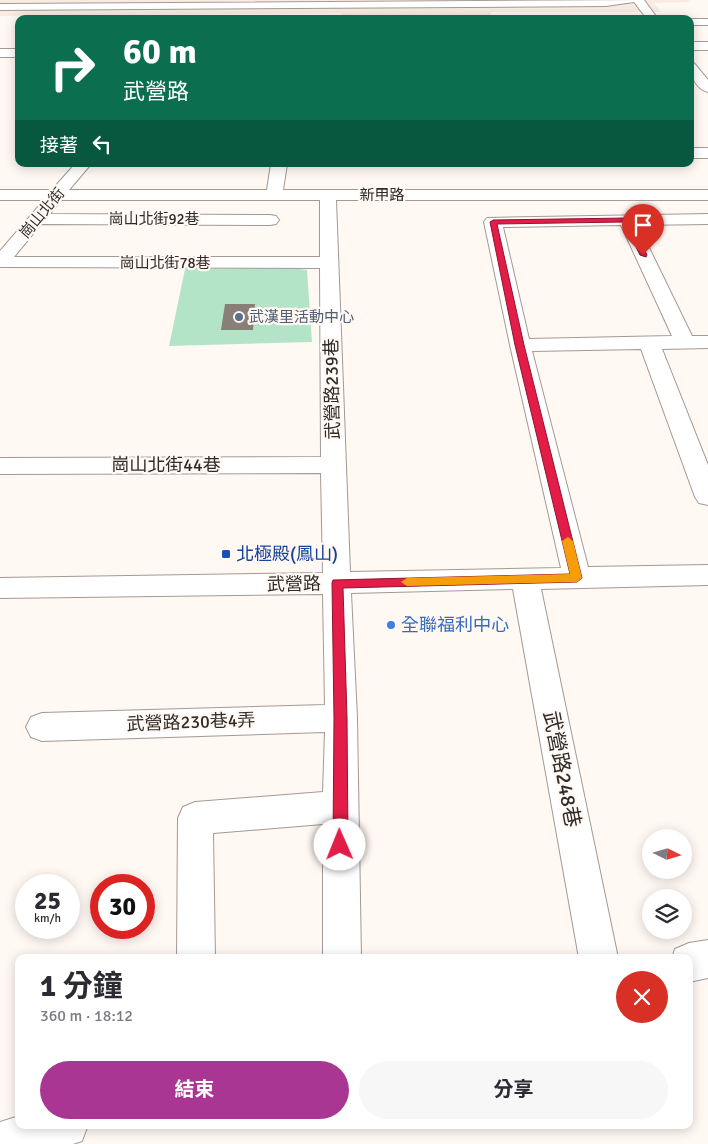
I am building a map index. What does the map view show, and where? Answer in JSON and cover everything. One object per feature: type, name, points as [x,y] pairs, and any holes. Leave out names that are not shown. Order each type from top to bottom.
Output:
[{"type":"street","points":[[207,8],[238,0]]},
{"type":"street","points":[[207,8],[432,5],[458,2],[531,7],[630,0]]},
{"type":"street","points":[[638,0],[650,15]]},
{"type":"street","points":[[0,2],[333,12]]},
{"type":"street","points":[[0,7],[22,3]]},
{"type":"street","points":[[15,18],[8,18],[22,3]]},
{"type":"street","points":[[480,4],[484,15]]},
{"type":"street","points":[[694,22],[708,22]]},
{"type":"street","points":[[694,46],[708,46]]},
{"type":"street","points":[[0,53],[15,53]]},
{"type":"street","points":[[694,68],[708,70]]},
{"type":"street","points":[[694,70],[708,88]]},
{"type":"street","points":[[694,153],[708,153]]},
{"type":"street","name":"崗山北街","points":[[0,262],[38,220],[80,167]]},
{"type":"street","points":[[274,195],[279,167]]},
{"type":"street","name":"新甲路","points":[[0,195],[708,195]]},
{"type":"street","name":"武營路239巷","points":[[328,195],[333,465],[341,718],[342,954]]},
{"type":"street","points":[[577,578],[520,345],[493,222],[708,219]]},
{"type":"street","name":"崗山北街92巷","points":[[38,220],[270,220]]},
{"type":"street","points":[[627,220],[685,342]]},
{"type":"street","name":"崗山北街78巷","points":[[0,262],[330,263]]},
{"type":"street","points":[[520,345],[708,342]]},
{"type":"street","points":[[650,343],[708,497]]},
{"type":"street","name":"崗山北街44巷","points":[[0,466],[333,465]]},
{"type":"street","name":"武營路","points":[[0,588],[577,578],[706,580]]},
{"type":"street","name":"武營路248巷","points":[[525,580],[598,954]]},
{"type":"street","name":"武營路230巷4弄","points":[[42,727],[341,718]]},
{"type":"street","points":[[196,954],[195,818],[340,807]]},
{"type":"street","points":[[693,962],[708,959]]},
{"type":"street","points":[[0,1144],[52,1129]]},
{"type":"shaded area","points":[[0,0],[688,0],[691,2],[654,3],[661,12],[491,12],[491,15],[342,15],[342,13],[0,16]]},
{"type":"green space","points":[[292,268],[307,270],[312,342],[169,346],[185,269]]},
{"type":"building","name":"武漢里活動中心","points":[[225,304],[255,304],[253,330],[221,330]]},
{"type":"slow traffic","points":[[407,582],[577,578],[568,541]]},
{"type":"place","name":"武漢里活動中心","points":[[239,317]]},
{"type":"place","name":"北極殿(鳳山)","points":[[226,554]]},
{"type":"place","name":"全聯福利中心","points":[[391,625]]},
{"type":"route","points":[[340,845],[341,718],[337,583],[577,578],[520,345],[493,222],[627,220],[643,255]]}]
